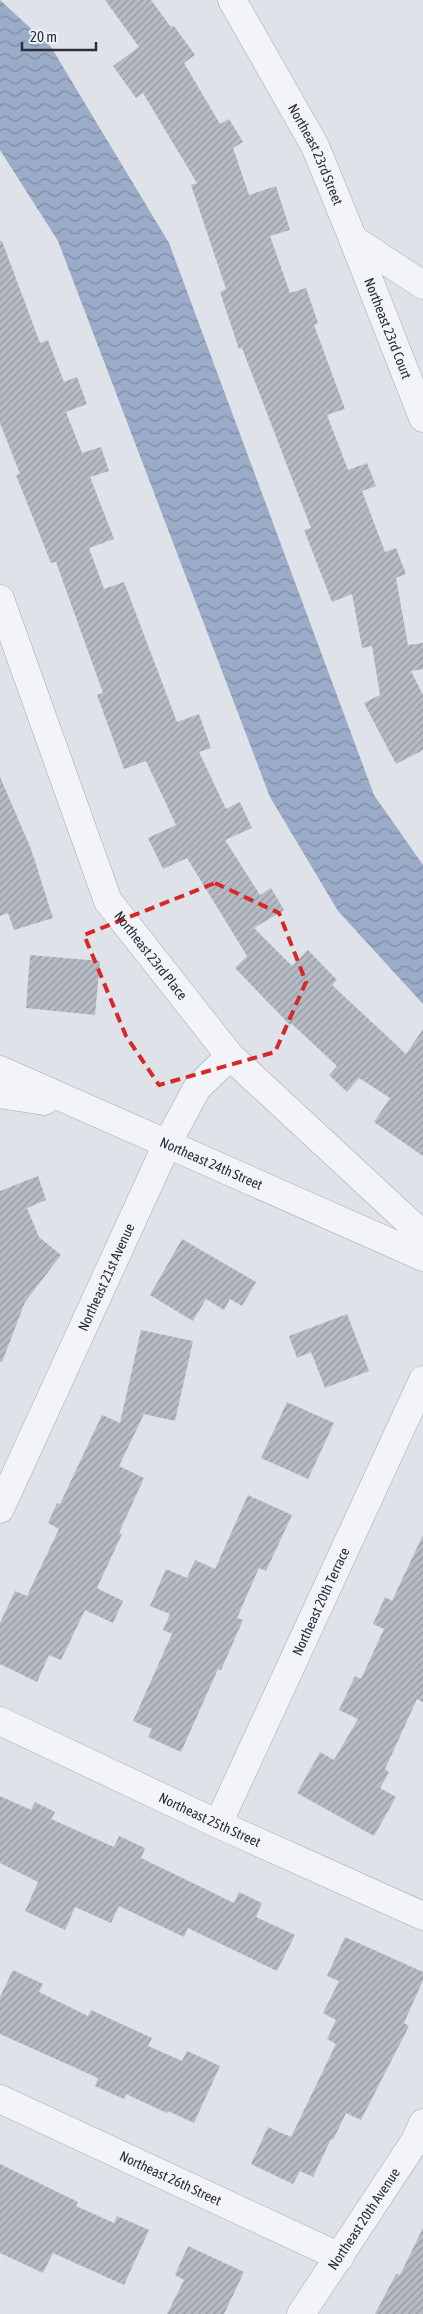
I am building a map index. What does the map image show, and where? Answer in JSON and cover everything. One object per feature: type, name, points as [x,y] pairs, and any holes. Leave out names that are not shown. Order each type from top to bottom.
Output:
[{"type":"street","name":"Northeast 23rd Street","points":[[232,0],[315,146],[353,239]]},
{"type":"street","points":[[353,239],[423,285]]},
{"type":"street","name":"Northeast 23rd Court","points":[[353,239],[423,418]]},
{"type":"street","name":"Northeast 23rd Place","points":[[0,599],[108,901],[230,1056],[423,1235]]},
{"type":"street","name":"Northeast 21st Avenue","points":[[0,1509],[11,1460],[168,1142],[197,1088],[230,1056]]},
{"type":"street","name":"Northeast 24th Street","points":[[0,1070],[168,1142],[423,1257]]},
{"type":"street","points":[[0,1094],[65,1106],[113,1119]]},
{"type":"street","name":"Northeast 20th Terrace","points":[[218,1824],[423,1380]]},
{"type":"street","name":"Northeast 25th Street","points":[[0,1721],[218,1824],[423,1916]]},
{"type":"street","name":"Northeast 26th Street","points":[[0,2099],[340,2257]]},
{"type":"street","name":"Northeast 20th Avenue","points":[[301,2314],[415,2141],[423,2123]]},
{"type":"highlighted area","points":[[215,883],[279,913],[306,982],[275,1052],[159,1085],[126,1036],[84,935]]},
{"type":"water","points":[[0,0],[51,47],[169,243],[374,795],[423,865],[423,1004],[338,911],[270,797],[58,241],[0,150]]},
{"type":"building","points":[[105,0],[151,0],[171,27],[174,26],[195,55],[184,63],[220,124],[229,119],[243,142],[233,148],[249,195],[276,186],[290,230],[270,236],[290,293],[306,288],[318,323],[314,325],[345,409],[327,415],[348,470],[367,463],[376,486],[362,491],[385,552],[396,548],[406,574],[396,578],[408,645],[423,643],[423,669],[411,671],[423,695],[423,750],[396,764],[364,703],[380,695],[372,646],[362,648],[352,594],[332,602],[304,530],[311,528],[242,348],[239,349],[220,292],[226,289],[191,185],[197,183],[143,93],[136,98],[113,66],[139,47]]},
{"type":"building","points":[[0,241],[2,241],[40,343],[48,340],[64,382],[77,377],[87,404],[66,412],[82,453],[101,447],[109,471],[90,477],[114,539],[89,548],[104,589],[124,582],[177,722],[199,714],[211,748],[199,752],[226,809],[240,802],[252,828],[225,840],[260,895],[271,888],[284,910],[254,928],[292,966],[308,950],[337,980],[332,985],[406,1054],[423,1029],[423,1156],[374,1122],[390,1098],[359,1078],[347,1092],[329,1075],[337,1066],[292,1024],[290,1025],[235,968],[247,956],[187,858],[163,869],[148,838],[176,825],[146,761],[124,769],[97,695],[103,693],[56,562],[51,563],[16,475],[20,474],[0,423]]},
{"type":"building","points":[[0,777],[31,849],[53,918],[14,930],[8,913],[0,916]]},
{"type":"building","points":[[30,955],[100,961],[95,1015],[26,1008]]},
{"type":"building","points":[[38,1176],[46,1200],[27,1208],[39,1237],[61,1255],[25,1302],[2,1362],[0,1362],[0,1191]]},
{"type":"building","points":[[182,1239],[256,1282],[242,1306],[230,1299],[224,1310],[206,1299],[193,1321],[150,1295]]},
{"type":"building","points":[[347,1314],[369,1371],[325,1388],[311,1352],[297,1358],[289,1336]]},
{"type":"building","points":[[141,1330],[193,1341],[175,1421],[144,1414],[119,1466],[144,1478],[119,1533],[122,1534],[97,1588],[123,1601],[113,1623],[85,1610],[61,1660],[49,1655],[37,1682],[0,1664],[0,1623],[15,1591],[27,1596],[59,1529],[48,1523],[57,1503],[60,1504],[102,1415],[120,1423]]},
{"type":"building","points":[[287,1402],[334,1423],[308,1479],[261,1458]]},
{"type":"building","points":[[248,1495],[292,1515],[266,1571],[259,1568],[237,1618],[243,1620],[221,1670],[218,1669],[181,1752],[148,1737],[152,1729],[133,1721],[172,1634],[163,1630],[170,1614],[150,1606],[166,1569],[187,1578],[195,1560],[215,1569]]},
{"type":"building","points":[[423,1535],[423,1702],[417,1699],[385,1769],[389,1772],[380,1788],[396,1797],[374,1836],[297,1793],[320,1752],[334,1760],[358,1719],[339,1710],[355,1676],[361,1679],[384,1629],[373,1624],[385,1597],[392,1601]]},
{"type":"building","points":[[0,1796],[31,1810],[35,1802],[55,1812],[51,1819],[114,1847],[119,1836],[145,1848],[141,1858],[234,1903],[239,1892],[262,1903],[256,1917],[295,1935],[277,1971],[188,1928],[184,1937],[119,1906],[111,1923],[75,1907],[65,1930],[25,1911],[38,1882],[0,1863]]},
{"type":"building","points":[[345,1937],[423,1972],[423,1980],[404,2023],[409,2026],[361,2120],[346,2113],[313,2177],[300,2171],[293,2184],[251,2164],[268,2127],[291,2137],[336,2044],[327,2039],[336,2020],[323,2013],[339,1981],[327,1976]]},
{"type":"building","points":[[13,1970],[43,1984],[39,1992],[88,2016],[91,2010],[152,2038],[148,2046],[182,2061],[187,2051],[220,2066],[194,2123],[126,2094],[124,2099],[95,2086],[98,2078],[0,2034],[0,1997]]},
{"type":"building","points":[[0,2164],[78,2202],[76,2206],[114,2223],[117,2216],[149,2230],[124,2285],[53,2253],[43,2273],[0,2253]]},
{"type":"building","points":[[423,2228],[423,2314],[375,2314],[396,2274],[400,2275]]},
{"type":"building","points":[[188,2246],[244,2272],[224,2314],[167,2314],[184,2280],[175,2275]]}]
